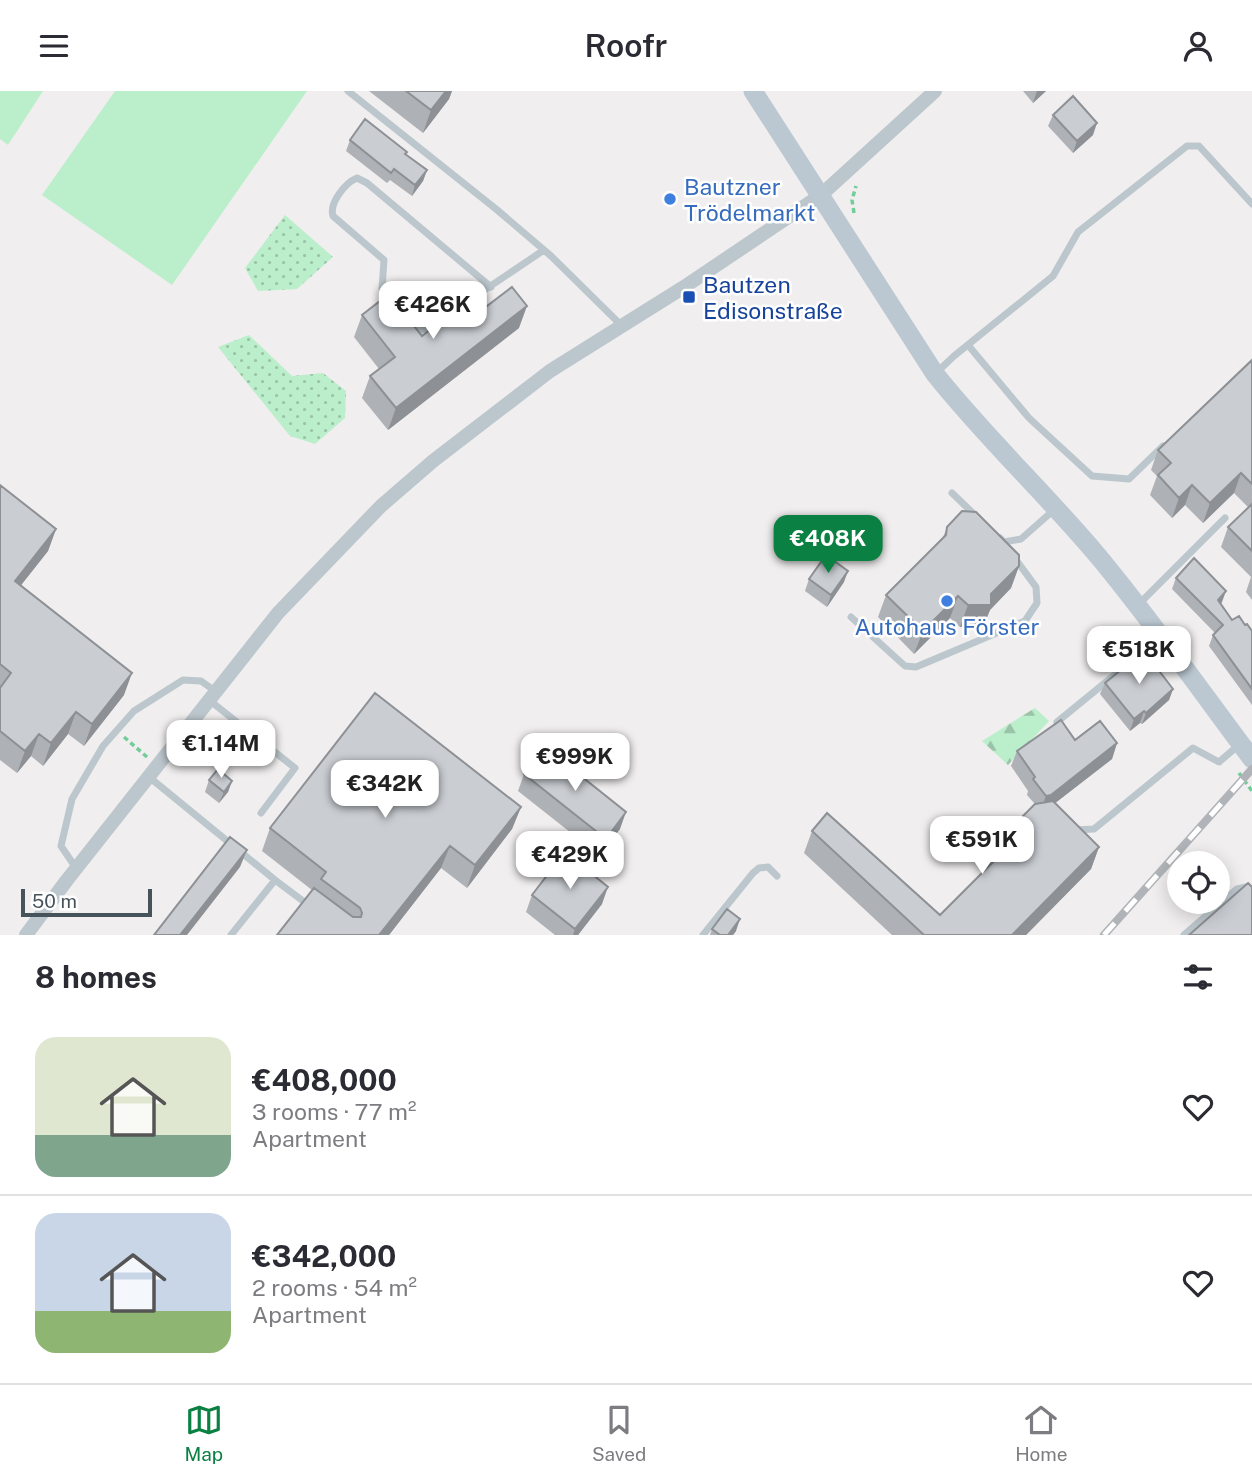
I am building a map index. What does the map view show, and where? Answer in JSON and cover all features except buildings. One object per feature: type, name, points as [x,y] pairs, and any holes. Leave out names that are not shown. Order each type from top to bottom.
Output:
[{"type":"main road","points":[[753,91],[935,375],[960,406],[1056,508],[1138,605],[1246,751]]},
{"type":"street","points":[[26,935],[278,613],[381,506],[490,415],[550,371],[684,287],[821,195],[934,91]]},
{"type":"lane","points":[[348,91],[486,200],[544,250],[621,325]]},
{"type":"lane","points":[[935,375],[1053,276],[1078,232],[1187,146],[1199,146],[1252,204]]},
{"type":"lane","points":[[396,308],[382,289],[384,260],[333,216],[331,210],[352,180],[357,178],[367,183],[491,287]]},
{"type":"lane","points":[[403,317],[419,331],[428,328],[544,250]]},
{"type":"lane","points":[[968,345],[1029,418],[1093,477],[1129,479],[1167,442]]},
{"type":"lane","points":[[952,493],[982,521]]},
{"type":"lane","points":[[1004,542],[1021,539],[1056,508]]},
{"type":"lane","points":[[1138,605],[1225,518]]},
{"type":"lane","points":[[851,617],[905,666],[916,667],[1025,621],[1037,603],[1036,587],[1004,542],[992,531]]},
{"type":"lane","points":[[1057,722],[1161,637]]},
{"type":"lane","points":[[76,868],[61,846],[72,799],[103,746],[134,711],[183,680],[201,681],[212,695],[295,768],[261,813]]},
{"type":"lane","points":[[1071,830],[1094,829],[1193,748],[1219,762],[1246,751]]},
{"type":"lane","points":[[153,771],[275,880],[317,911]]},
{"type":"lane","points":[[703,935],[759,868],[768,867],[777,876]]},
{"type":"lane","points":[[231,935],[275,880]]},
{"type":"lane","points":[[1184,935],[1237,890],[1246,887],[1252,889]]},
{"type":"path","points":[[116,731],[153,771]]},
{"type":"green space","points":[[0,91],[43,91],[8,145],[0,139]]},
{"type":"green space","points":[[115,91],[307,91],[172,285],[42,195]]},
{"type":"green space","points":[[285,215],[333,257],[297,289],[258,291],[245,268]]},
{"type":"green space","points":[[249,335],[292,376],[323,373],[346,391],[345,418],[315,444],[290,436],[218,347]]},
{"type":"green space","points":[[1035,708],[1049,721],[1008,765],[982,741]]},
{"type":"railway","points":[[1104,935],[1252,769]]},
{"type":"place","name":"Bautzner Trödelmarkt","points":[[670,199]]},
{"type":"place","name":"Bautzen Edisonstraße","points":[[689,297]]},
{"type":"place","name":"Autohaus Förster","points":[[947,601]]}]
